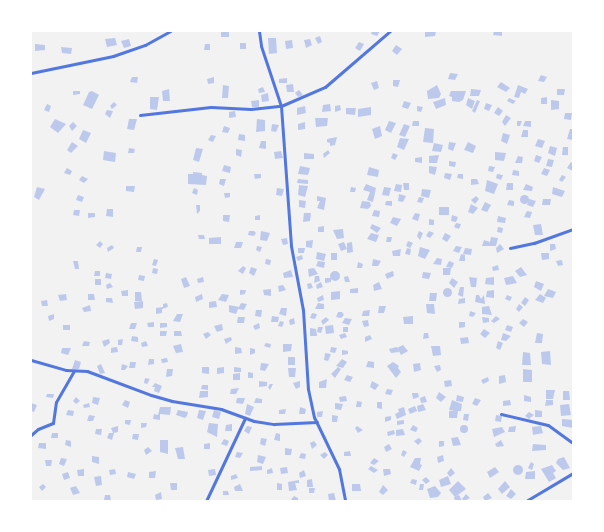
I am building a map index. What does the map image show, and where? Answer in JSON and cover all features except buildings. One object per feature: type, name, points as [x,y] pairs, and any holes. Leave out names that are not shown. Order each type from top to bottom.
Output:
[{"type":"street","points":[[31,73],[113,56],[145,44],[170,31]]},
{"type":"street","points":[[259,31],[261,46],[281,106],[291,246],[303,310],[305,366],[308,389],[317,422],[339,469],[345,501]]},
{"type":"street","points":[[140,114],[211,107],[251,109],[281,106],[325,87],[390,31]]},
{"type":"street","points":[[510,248],[534,243],[573,229]]},
{"type":"street","points":[[31,360],[74,371],[87,371],[121,385],[165,399],[221,409],[245,418],[274,424],[317,422]]},
{"type":"street","points":[[31,435],[38,429],[53,423],[56,402],[74,371]]},
{"type":"street","points":[[501,414],[548,425],[573,443]]},
{"type":"street","points":[[206,501],[245,418]]},
{"type":"street","points":[[526,501],[573,473]]}]
